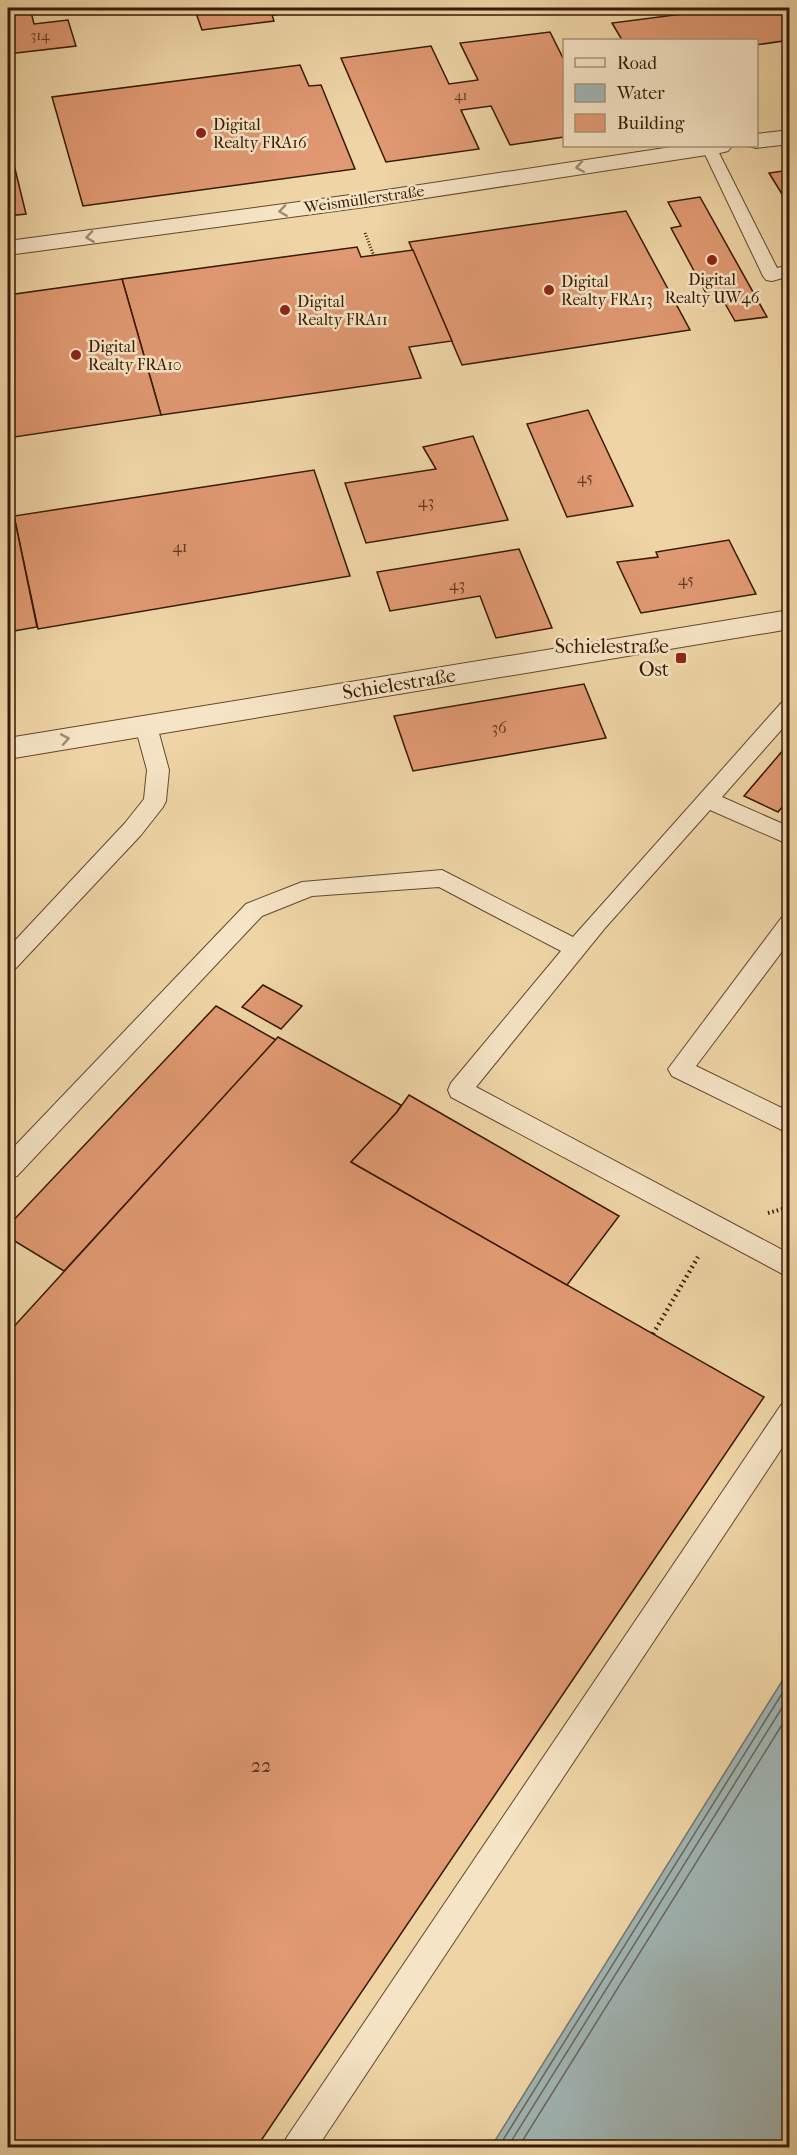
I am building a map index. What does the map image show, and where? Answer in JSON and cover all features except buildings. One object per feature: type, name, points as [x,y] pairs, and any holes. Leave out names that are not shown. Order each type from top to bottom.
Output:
[{"type":"street","points":[[758,141],[789,137]]},
{"type":"street","name":"Weismüllerstraße","points":[[8,248],[380,198],[708,147]]},
{"type":"street","name":"Schielestraße","points":[[8,749],[789,619]]},
{"type":"lane","points":[[714,147],[772,276],[789,270]]},
{"type":"lane","points":[[789,706],[597,922],[460,1090],[789,1267]]},
{"type":"lane","points":[[8,962],[133,829],[155,801],[158,770],[146,726]]},
{"type":"lane","points":[[707,799],[789,837]]},
{"type":"lane","points":[[8,1169],[254,910],[310,888],[442,878],[576,949]]},
{"type":"lane","points":[[789,922],[680,1069],[789,1124]]},
{"type":"lane","points":[[298,2148],[789,1413]]},
{"type":"water","points":[[789,1670],[789,2147],[491,2147]]},
{"type":"place","name":"Digital Realty FRA16","points":[[201,133]]},
{"type":"place","name":"Digital Realty UW46","points":[[712,260]]},
{"type":"place","name":"Digital Realty FRA13","points":[[549,290]]},
{"type":"place","name":"Digital Realty FRA11","points":[[285,310]]},
{"type":"place","name":"Digital Realty FRA10","points":[[76,355]]},
{"type":"place","name":"Schielestraße Ost","points":[[681,658]]}]
